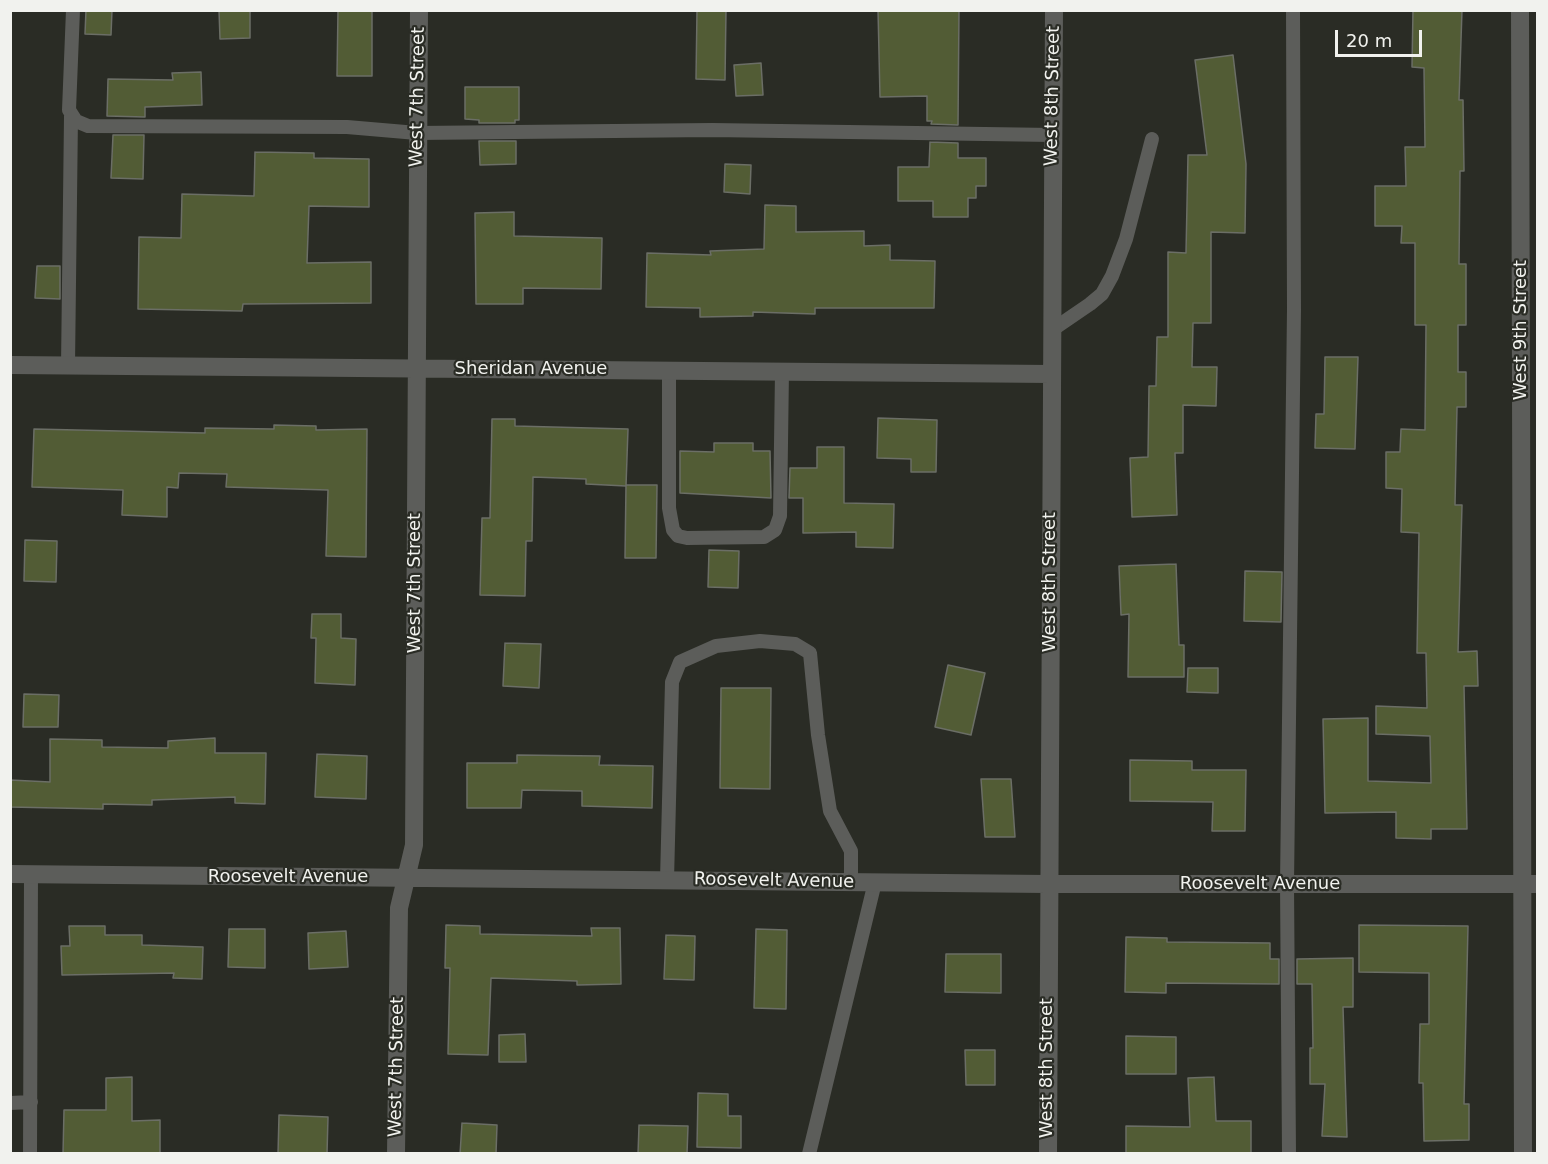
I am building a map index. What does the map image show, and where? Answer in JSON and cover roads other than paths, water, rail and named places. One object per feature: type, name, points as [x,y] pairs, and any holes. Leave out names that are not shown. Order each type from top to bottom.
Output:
[{"type":"street","name":"West 7th Street","points":[[396,1154],[399,908],[414,845],[415,368],[419,10]]},
{"type":"street","name":"West 8th Street","points":[[1048,1154],[1047,884],[1054,10]]},
{"type":"street","name":"West 9th Street","points":[[1520,10],[1530,884],[1522,1154]]},
{"type":"street","name":"Sheridan Avenue","points":[[10,366],[1051,374]]},
{"type":"street","name":"Roosevelt Avenue","points":[[10,874],[1047,884],[1530,884]]},
{"type":"lane","points":[[68,366],[73,10]]},
{"type":"lane","points":[[1289,1154],[1287,884],[1294,309],[1293,10]]},
{"type":"lane","points":[[71,116],[88,126],[347,127],[417,133],[712,130],[1053,135]]},
{"type":"lane","points":[[1052,330],[1102,294],[1112,276],[1126,239],[1152,139]]},
{"type":"lane","points":[[669,370],[669,508],[673,530],[678,536],[687,538],[764,537],[775,530],[778,524],[783,450],[782,371]]},
{"type":"lane","points":[[667,880],[672,682],[680,662],[716,646],[760,641],[795,644],[810,653],[815,683],[818,735],[830,811],[851,851],[851,882]]},
{"type":"lane","points":[[30,1154],[32,875]]},
{"type":"lane","points":[[809,1154],[875,882]]},
{"type":"lane","points":[[10,1102],[32,1102]]}]
